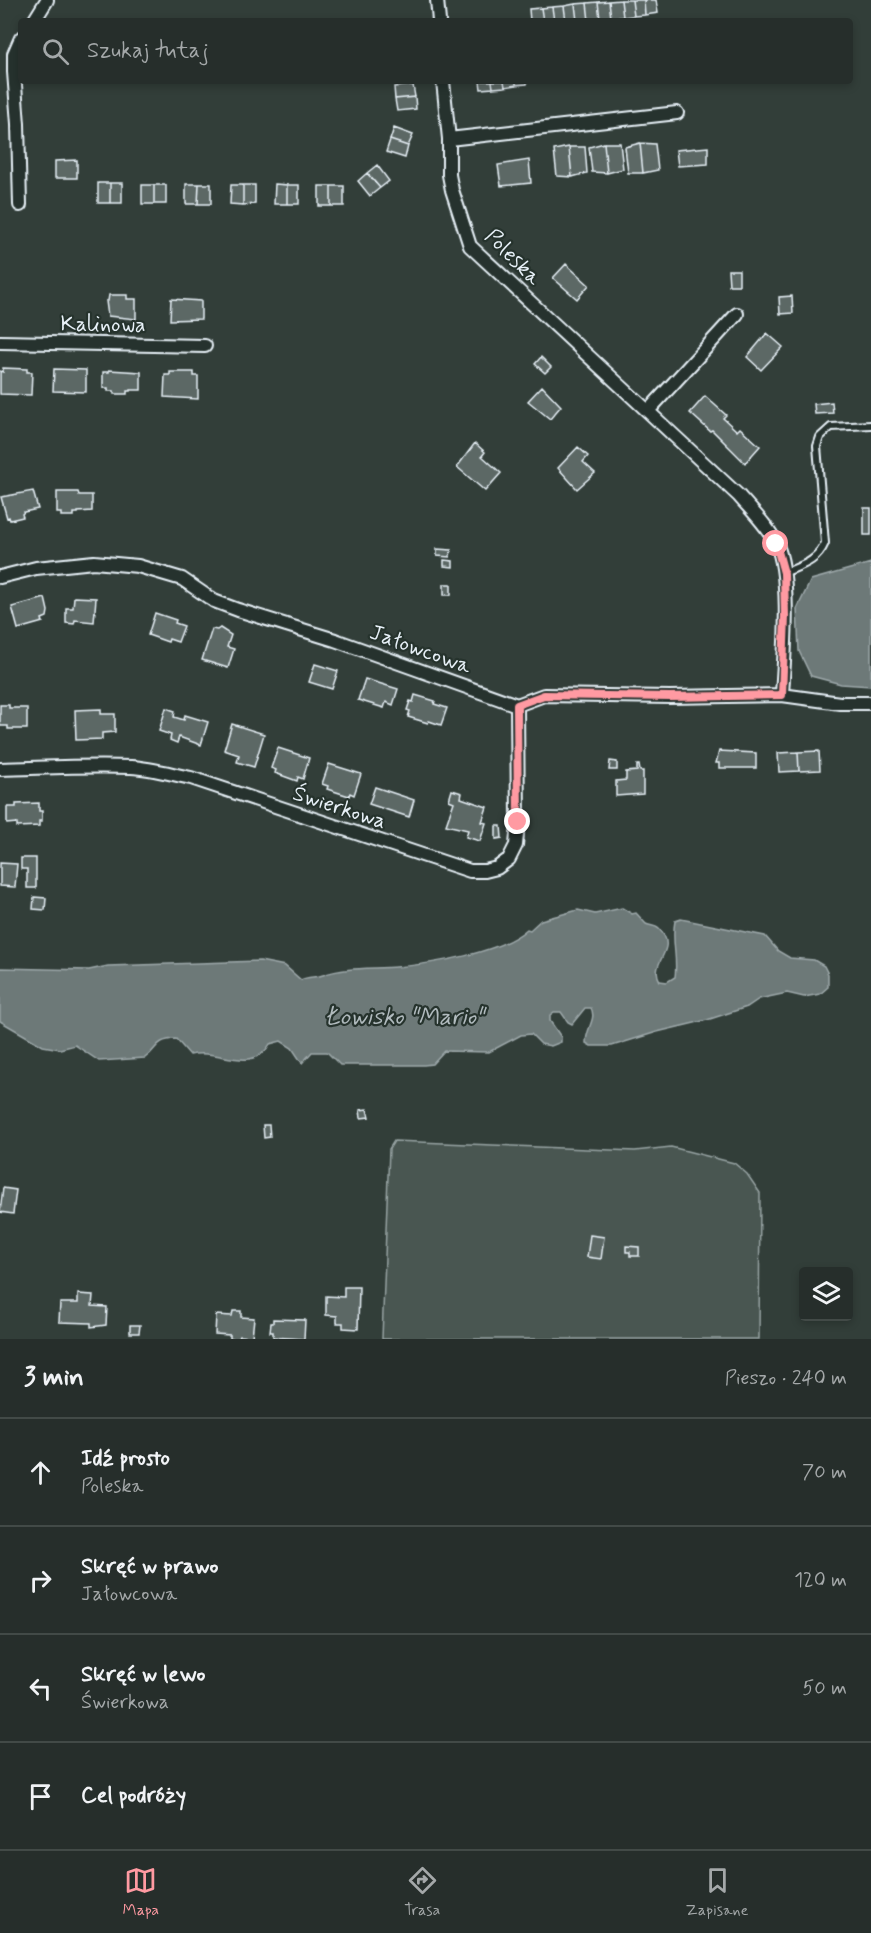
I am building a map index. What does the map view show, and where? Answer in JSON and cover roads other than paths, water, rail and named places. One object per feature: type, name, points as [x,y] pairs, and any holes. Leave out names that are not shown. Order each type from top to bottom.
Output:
[{"type":"street","points":[[36,18],[47,0]]},
{"type":"street","points":[[437,0],[439,18]]},
{"type":"street","points":[[18,45],[14,54],[14,72],[20,205]]},
{"type":"street","name":"Poleska","points":[[444,84],[452,190],[470,246],[739,496],[776,544],[784,573],[782,695]]},
{"type":"street","points":[[449,139],[677,113]]},
{"type":"street","points":[[648,411],[737,314]]},
{"type":"street","name":"Kalinowa","points":[[0,342],[205,346]]},
{"type":"street","name":"Jałowcowa","points":[[0,577],[36,568],[94,562],[138,566],[182,579],[214,601],[238,610],[335,640],[517,705]]},
{"type":"street","points":[[517,705],[544,695],[670,697],[782,695],[840,703],[871,703]]},
{"type":"street","name":"Świerkowa","points":[[0,769],[122,767],[169,773],[191,778],[470,871],[485,871],[497,868],[509,860],[516,845],[518,822],[517,705]]},
{"type":"lane","points":[[784,573],[814,559],[821,553],[825,543],[817,446],[820,437],[831,427],[871,425]]},
{"type":"water","points":[[871,563],[871,686],[841,684],[811,676],[799,651],[797,609],[811,580]]},
{"type":"water","name":"Łowisko \"Mario\"","points":[[622,908],[632,914],[636,913],[646,924],[657,928],[665,936],[665,950],[657,974],[660,981],[667,982],[675,977],[674,928],[675,921],[681,919],[765,936],[778,951],[790,958],[814,960],[824,966],[828,974],[828,987],[820,994],[804,997],[787,993],[759,999],[747,1007],[707,1020],[612,1046],[591,1046],[586,1043],[593,1016],[591,1008],[585,1008],[572,1024],[561,1012],[554,1012],[550,1015],[550,1021],[561,1037],[561,1042],[551,1046],[541,1044],[531,1034],[521,1035],[489,1052],[444,1051],[432,1064],[424,1065],[340,1065],[327,1052],[312,1052],[302,1063],[292,1048],[281,1041],[270,1044],[263,1053],[254,1058],[190,1055],[176,1039],[160,1043],[145,1058],[99,1061],[75,1045],[60,1049],[43,1046],[0,1021],[0,968],[89,970],[108,966],[260,961],[285,966],[301,980],[332,972],[387,968],[465,956],[501,945],[527,929],[530,930],[541,920],[578,910],[595,914]]}]
